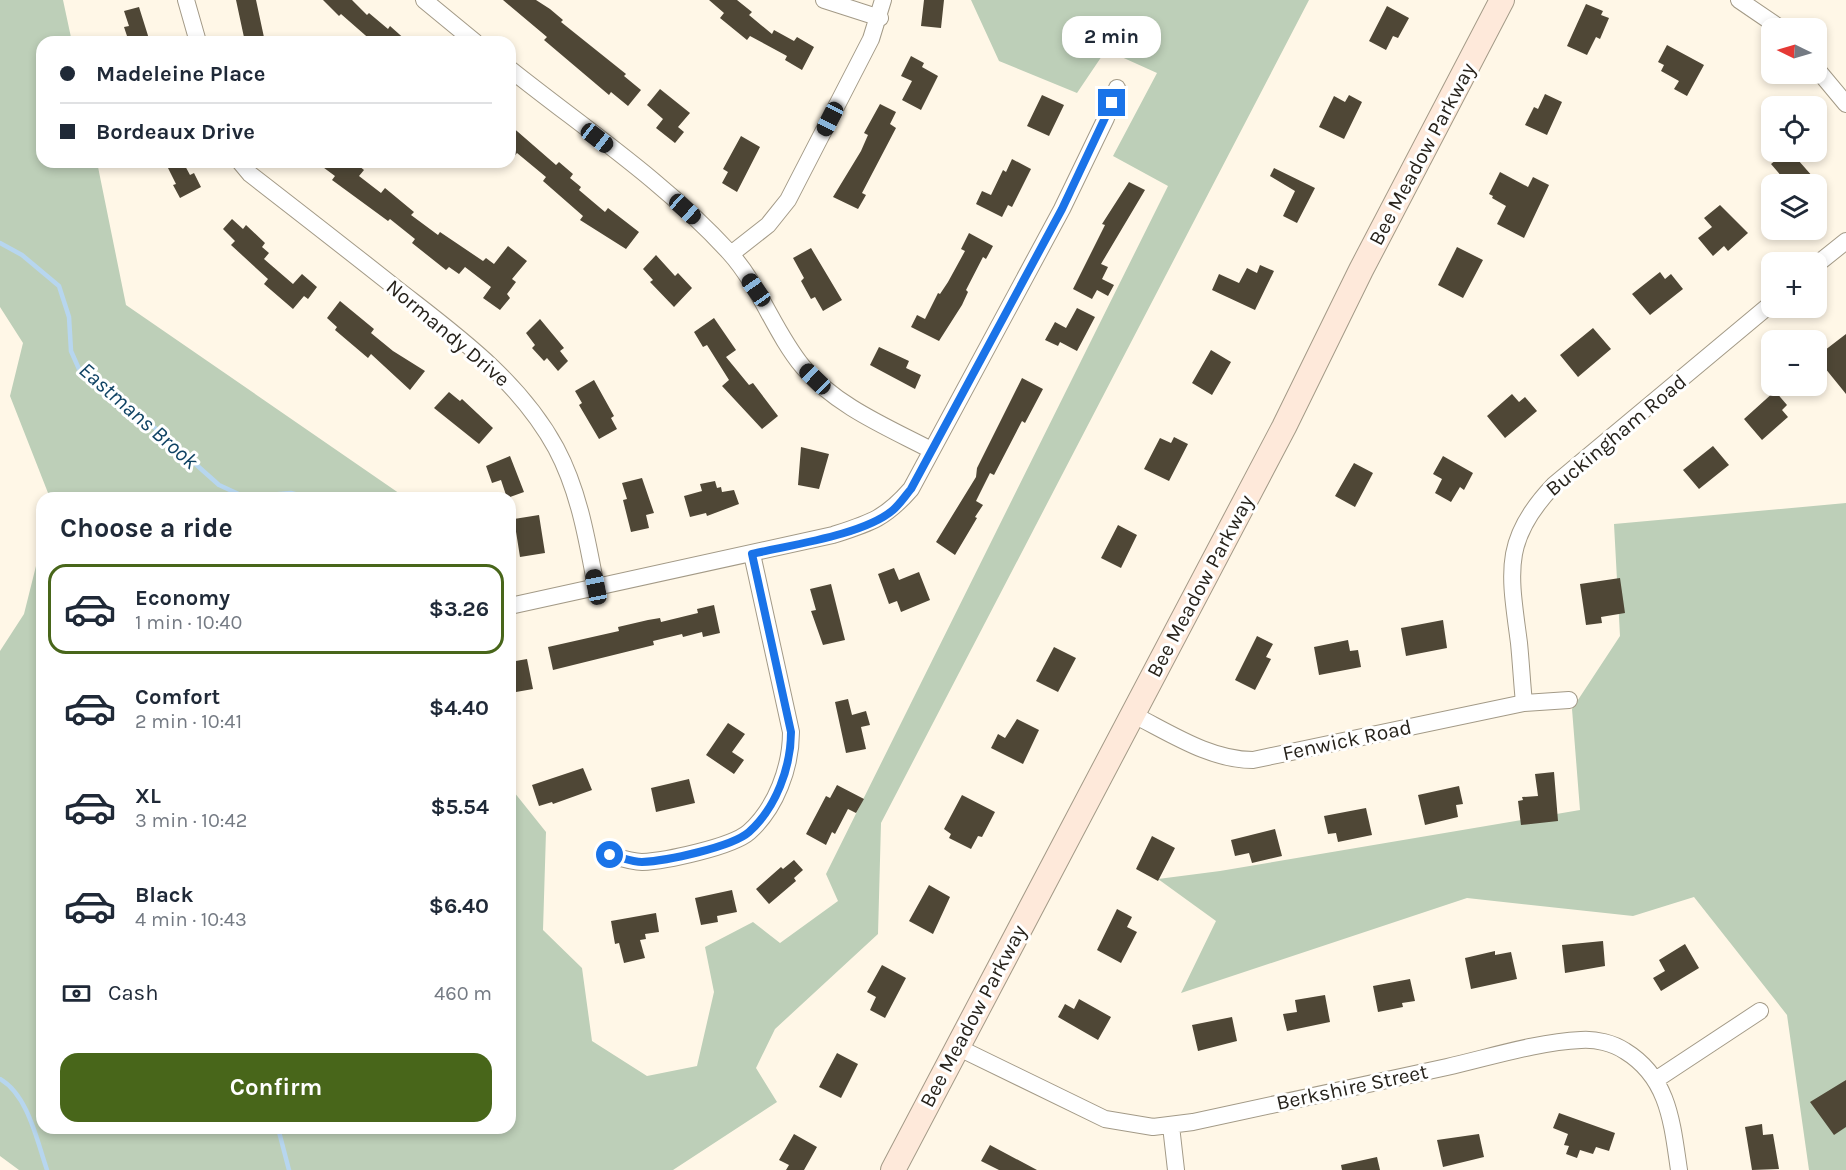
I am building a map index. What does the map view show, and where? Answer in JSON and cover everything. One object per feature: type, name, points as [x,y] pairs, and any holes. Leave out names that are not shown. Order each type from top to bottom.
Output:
[{"type":"street","points":[[186,0],[196,36]]},
{"type":"street","points":[[424,0],[469,36]]},
{"type":"street","points":[[824,0],[880,18]]},
{"type":"street","points":[[731,254],[768,225],[788,200],[880,18],[883,0]]},
{"type":"street","name":"Bee Meadow Parkway","points":[[893,1170],[1284,427],[1361,270],[1502,0]]},
{"type":"street","points":[[1739,0],[1765,18]]},
{"type":"street","points":[[516,74],[667,193],[731,254],[802,366],[828,391],[861,414],[932,450]]},
{"type":"street","points":[[1827,81],[1846,104]]},
{"type":"street","points":[[516,605],[833,535],[874,522],[892,510],[911,489],[1062,209],[1106,118],[1117,88]]},
{"type":"street","name":"Normandy Drive","points":[[245,168],[465,344],[513,388],[556,448],[573,486],[596,587]]},
{"type":"street","points":[[1827,256],[1846,241]]},
{"type":"street","name":"Buckingham Road","points":[[1524,703],[1511,572],[1513,553],[1529,515],[1554,485],[1761,312]]},
{"type":"street","points":[[610,855],[641,862],[724,846],[748,832],[783,781],[791,757],[791,732],[752,554]]},
{"type":"street","name":"Fenwick Road","points":[[1132,714],[1216,755],[1236,760],[1253,760],[1524,703],[1569,700]]},
{"type":"street","points":[[1657,1079],[1760,1011]]},
{"type":"street","name":"Berkshire Street","points":[[957,1047],[1096,1117],[1134,1126],[1171,1126],[1574,1041],[1600,1041],[1615,1045],[1641,1062],[1657,1079],[1665,1093],[1672,1120],[1679,1170]]},
{"type":"street","points":[[1171,1126],[1176,1170]]},
{"type":"green space","points":[[0,0],[63,0],[71,36],[36,36],[36,168],[98,168],[126,305],[397,492],[48,492],[10,396],[23,343],[0,307]]},
{"type":"green space","points":[[971,0],[1309,0],[881,823],[878,934],[775,1029],[756,1068],[777,1102],[673,1170],[19,1170],[0,1156],[0,651],[24,614],[36,566],[36,1134],[516,1134],[516,794],[546,832],[543,930],[582,968],[592,1041],[647,1076],[697,1066],[714,992],[705,947],[753,922],[780,943],[838,901],[826,874],[1168,186],[1113,156],[1157,73],[1106,50],[1077,93],[999,61]]},
{"type":"green space","points":[[1846,503],[1846,1170],[1809,1170],[1787,1015],[1694,897],[1633,916],[1467,898],[1181,993],[1216,921],[1158,879],[1220,871],[1580,810],[1572,709],[1620,636],[1614,524]]},
{"type":"building","points":[[236,0],[256,0],[264,36],[244,36]]},
{"type":"building","points":[[323,0],[352,0],[367,15],[369,13],[388,29],[390,26],[401,36],[366,36],[341,14],[339,16]]},
{"type":"building","points":[[503,0],[536,0],[550,9],[563,20],[561,22],[626,74],[624,76],[641,90],[628,106],[611,92],[609,95],[544,40],[547,37]]},
{"type":"building","points":[[709,0],[737,0],[752,12],[749,15],[772,34],[774,30],[794,41],[797,37],[814,47],[802,70],[785,60],[787,56],[750,36],[747,40],[720,18],[724,13]]},
{"type":"building","points":[[924,0],[944,0],[941,28],[921,26]]},
{"type":"building","points":[[1586,4],[1603,11],[1601,15],[1609,18],[1600,39],[1596,37],[1587,55],[1567,46]]},
{"type":"building","points":[[1387,6],[1409,18],[1398,38],[1393,36],[1386,50],[1369,41]]},
{"type":"building","points":[[139,7],[148,36],[127,36],[124,27],[129,26],[124,11]]},
{"type":"building","points":[[1667,45],[1704,65],[1687,96],[1674,89],[1679,81],[1661,71],[1664,65],[1658,62]]},
{"type":"building","points":[[911,56],[924,63],[922,67],[938,76],[921,110],[902,100],[912,81],[901,76]]},
{"type":"building","points":[[660,89],[690,113],[678,127],[684,132],[675,143],[656,128],[663,119],[647,105]]},
{"type":"building","points":[[1545,94],[1562,102],[1547,135],[1525,125],[1534,107],[1538,109]]},
{"type":"building","points":[[1042,95],[1064,105],[1049,136],[1027,126]]},
{"type":"building","points":[[1349,95],[1362,102],[1344,139],[1319,127],[1334,96],[1345,102]]},
{"type":"building","points":[[880,104],[896,112],[890,124],[896,128],[862,193],[866,195],[858,209],[833,197],[861,151],[868,135],[864,133]]},
{"type":"building","points":[[516,130],[556,165],[559,162],[573,174],[570,178],[581,187],[579,190],[605,212],[608,208],[639,232],[626,249],[580,220],[583,216],[543,181],[546,177],[517,153]]},
{"type":"building","points":[[741,136],[760,147],[737,192],[722,183],[728,172],[723,169]]},
{"type":"building","points":[[1012,159],[1031,169],[1012,207],[1008,205],[1002,217],[976,204],[982,191],[991,195],[1003,170],[1006,172]]},
{"type":"building","points":[[1774,162],[1800,162],[1810,174],[1780,174],[1771,164]]},
{"type":"building","points":[[168,168],[186,168],[190,175],[194,173],[201,187],[180,198],[173,185],[176,184]]},
{"type":"building","points":[[324,168],[362,168],[364,170],[359,176],[381,193],[385,188],[414,212],[411,215],[438,235],[440,232],[483,261],[486,258],[494,264],[508,246],[527,261],[512,279],[516,282],[507,294],[510,298],[500,310],[483,298],[491,287],[465,267],[459,274],[449,267],[446,270],[412,243],[415,239],[390,219],[388,221],[332,180],[335,176]]},
{"type":"building","points":[[1274,168],[1315,188],[1297,223],[1283,216],[1295,191],[1270,176]]},
{"type":"building","points":[[1500,172],[1528,187],[1533,177],[1549,185],[1524,238],[1497,224],[1506,206],[1489,194]]},
{"type":"building","points":[[1129,182],[1145,190],[1101,264],[1108,267],[1102,279],[1114,285],[1108,296],[1097,290],[1092,299],[1073,289],[1105,225],[1102,224]]},
{"type":"building","points":[[1720,205],[1748,233],[1728,251],[1724,246],[1713,256],[1698,238],[1712,227],[1704,218]]},
{"type":"building","points":[[232,219],[243,229],[246,225],[265,243],[262,247],[269,253],[264,259],[293,284],[302,274],[317,287],[308,299],[304,296],[293,309],[264,284],[268,279],[231,245],[235,241],[223,229]]},
{"type":"building","points":[[969,233],[993,246],[986,259],[983,257],[966,290],[968,292],[962,305],[939,341],[911,327],[917,315],[925,319],[938,293],[940,294],[948,282],[965,251],[961,249]]},
{"type":"building","points":[[1457,247],[1483,260],[1463,298],[1438,285]]},
{"type":"building","points":[[811,248],[842,300],[823,311],[815,297],[811,299],[801,281],[804,278],[793,258]]},
{"type":"building","points":[[656,255],[675,276],[678,273],[692,288],[674,307],[650,282],[653,280],[643,269]]},
{"type":"building","points":[[1260,265],[1274,271],[1255,310],[1212,290],[1219,274],[1239,283],[1247,268],[1257,273]]},
{"type":"building","points":[[1660,272],[1665,279],[1671,274],[1683,289],[1650,315],[1632,294]]},
{"type":"building","points":[[340,301],[374,329],[371,333],[393,351],[425,371],[410,390],[371,354],[368,358],[335,330],[337,327],[327,318]]},
{"type":"building","points":[[1077,308],[1095,317],[1077,351],[1060,342],[1058,346],[1045,340],[1055,322],[1066,328]]},
{"type":"building","points":[[714,318],[736,350],[726,357],[749,385],[753,383],[778,416],[762,429],[722,386],[729,380],[707,345],[703,347],[694,332]]},
{"type":"building","points":[[540,319],[564,348],[560,351],[568,361],[558,371],[547,358],[544,361],[532,348],[535,345],[526,333]]},
{"type":"building","points":[[1593,328],[1611,349],[1578,377],[1560,355]]},
{"type":"building","points":[[1846,334],[1846,394],[1827,371],[1827,349]]},
{"type":"building","points":[[879,347],[909,361],[906,368],[921,375],[915,389],[870,365]]},
{"type":"building","points":[[1211,350],[1231,362],[1212,395],[1192,383]]},
{"type":"building","points":[[1022,378],[1043,389],[1025,423],[1022,421],[994,475],[990,473],[976,501],[983,505],[955,555],[936,542],[976,477],[977,468]]},
{"type":"building","points":[[594,380],[614,416],[611,418],[617,429],[599,439],[579,405],[582,403],[575,391]]},
{"type":"building","points":[[449,392],[460,401],[462,399],[493,428],[479,444],[434,408]]},
{"type":"building","points":[[1512,394],[1519,402],[1525,397],[1537,411],[1505,438],[1487,416]]},
{"type":"building","points":[[1769,396],[1779,396],[1787,405],[1782,410],[1788,417],[1762,440],[1744,419]]},
{"type":"building","points":[[1174,437],[1188,444],[1169,481],[1144,469],[1160,438],[1171,443]]},
{"type":"building","points":[[1713,446],[1729,465],[1699,489],[1683,470]]},
{"type":"building","points":[[801,447],[829,454],[819,489],[798,485]]},
{"type":"building","points":[[510,456],[524,492],[516,495],[516,492],[505,492],[501,480],[492,483],[486,466]]},
{"type":"building","points":[[1443,456],[1473,473],[1464,490],[1460,487],[1451,502],[1435,493],[1442,479],[1433,474]]},
{"type":"building","points":[[1354,463],[1373,473],[1355,507],[1335,496]]},
{"type":"building","points":[[642,478],[654,513],[646,515],[649,528],[631,532],[623,500],[627,499],[622,483]]},
{"type":"building","points":[[715,481],[717,488],[721,487],[722,492],[734,490],[739,504],[707,516],[706,513],[690,517],[684,496],[702,491],[700,484]]},
{"type":"building","points":[[539,515],[545,553],[520,557],[516,519]]},
{"type":"building","points":[[1118,525],[1137,535],[1121,568],[1101,558]]},
{"type":"building","points":[[894,568],[899,580],[919,572],[930,600],[901,612],[897,601],[889,604],[878,574]]},
{"type":"building","points":[[1620,578],[1625,613],[1601,617],[1602,623],[1586,625],[1580,584]]},
{"type":"building","points":[[831,584],[845,640],[823,645],[811,611],[816,610],[810,589]]},
{"type":"building","points":[[714,605],[720,633],[703,637],[702,632],[683,637],[682,634],[653,641],[654,645],[553,670],[548,647],[619,631],[618,627],[648,620],[660,618],[661,622],[698,613],[697,609]]},
{"type":"building","points":[[1443,620],[1447,648],[1406,656],[1401,628]]},
{"type":"building","points":[[1257,636],[1273,644],[1266,657],[1271,659],[1255,690],[1235,680]]},
{"type":"building","points":[[1348,640],[1350,651],[1358,650],[1361,667],[1319,675],[1314,647]]},
{"type":"building","points":[[1054,647],[1076,658],[1058,692],[1036,681]]},
{"type":"building","points":[[527,659],[533,689],[516,692],[516,661]]},
{"type":"building","points":[[848,699],[852,715],[866,711],[870,725],[861,727],[866,749],[846,753],[835,702]]},
{"type":"building","points":[[1017,719],[1039,730],[1023,764],[991,748],[998,734],[1005,738]]},
{"type":"building","points":[[728,723],[745,734],[732,752],[744,760],[734,774],[706,755]]},
{"type":"building","points":[[583,768],[592,790],[553,804],[552,802],[539,806],[532,785]]},
{"type":"building","points":[[1554,772],[1558,821],[1521,825],[1518,801],[1523,800],[1522,797],[1538,796],[1535,774]]},
{"type":"building","points":[[689,779],[695,803],[656,812],[651,788]]},
{"type":"building","points":[[837,785],[864,799],[856,813],[848,809],[835,834],[832,832],[826,845],[806,834],[826,796],[830,798]]},
{"type":"building","points":[[1459,786],[1463,804],[1456,805],[1458,817],[1425,825],[1418,795]]},
{"type":"building","points":[[962,795],[995,812],[982,837],[978,836],[971,849],[949,838],[951,834],[944,829]]},
{"type":"building","points":[[1366,808],[1372,835],[1338,842],[1336,833],[1328,834],[1324,816]]},
{"type":"building","points":[[1275,829],[1282,856],[1252,863],[1249,853],[1235,856],[1231,840]]},
{"type":"building","points":[[1152,836],[1175,848],[1158,881],[1136,869]]},
{"type":"building","points":[[794,860],[803,870],[794,878],[796,881],[769,904],[756,889],[781,867],[783,869]]},
{"type":"building","points":[[929,885],[950,897],[933,934],[909,921]]},
{"type":"building","points":[[732,890],[737,912],[717,916],[718,922],[701,925],[695,898]]},
{"type":"building","points":[[1117,909],[1132,917],[1127,927],[1137,932],[1121,963],[1097,950]]},
{"type":"building","points":[[656,913],[659,932],[645,934],[646,939],[640,940],[645,958],[624,963],[619,943],[615,944],[611,921]]},
{"type":"building","points":[[1603,941],[1605,966],[1565,973],[1562,945]]},
{"type":"building","points":[[1685,944],[1699,968],[1661,991],[1653,978],[1665,971],[1659,960]]},
{"type":"building","points":[[1495,951],[1495,955],[1511,952],[1517,979],[1471,989],[1465,958]]},
{"type":"building","points":[[882,965],[906,978],[885,1018],[870,1010],[876,997],[867,992]]},
{"type":"building","points":[[1410,979],[1415,1001],[1402,1003],[1403,1007],[1378,1012],[1373,986]]},
{"type":"building","points":[[1325,995],[1330,1022],[1287,1031],[1283,1014],[1297,1012],[1295,1000]]},
{"type":"building","points":[[1079,999],[1111,1017],[1098,1040],[1058,1017],[1065,1004],[1074,1009]]},
{"type":"building","points":[[1232,1017],[1237,1041],[1198,1051],[1192,1025]]},
{"type":"building","points":[[837,1053],[858,1064],[841,1098],[819,1087]]},
{"type":"building","points":[[1846,1080],[1846,1127],[1834,1135],[1810,1102]]},
{"type":"building","points":[[1559,1113],[1615,1133],[1609,1151],[1596,1147],[1593,1154],[1580,1150],[1577,1158],[1566,1154],[1569,1146],[1564,1145],[1568,1134],[1553,1128]]},
{"type":"building","points":[[1762,1124],[1763,1135],[1773,1134],[1779,1169],[1752,1170],[1745,1127]]},
{"type":"building","points":[[794,1134],[817,1147],[804,1170],[786,1170],[789,1165],[779,1160]]},
{"type":"building","points":[[1479,1134],[1484,1157],[1443,1167],[1437,1140]]},
{"type":"building","points":[[990,1145],[1037,1170],[999,1170],[981,1161]]},
{"type":"building","points":[[1377,1157],[1380,1170],[1342,1170],[1341,1165]]},
{"type":"waterway","name":"Eastmans Brook","points":[[0,243],[22,255],[59,286],[69,317],[71,351],[79,369],[155,428],[219,485],[234,492]]},
{"type":"waterway","name":"Eastmans Brook","points":[[0,1079],[10,1086],[25,1107],[47,1170]]},
{"type":"waterway","name":"Eastmans Brook","points":[[280,1134],[289,1170]]},
{"type":"route","points":[[610,855],[641,862],[724,846],[748,832],[764,813],[783,781],[791,757],[791,732],[752,554],[833,535],[874,522],[892,510],[911,489],[1062,209],[1112,103]]}]
